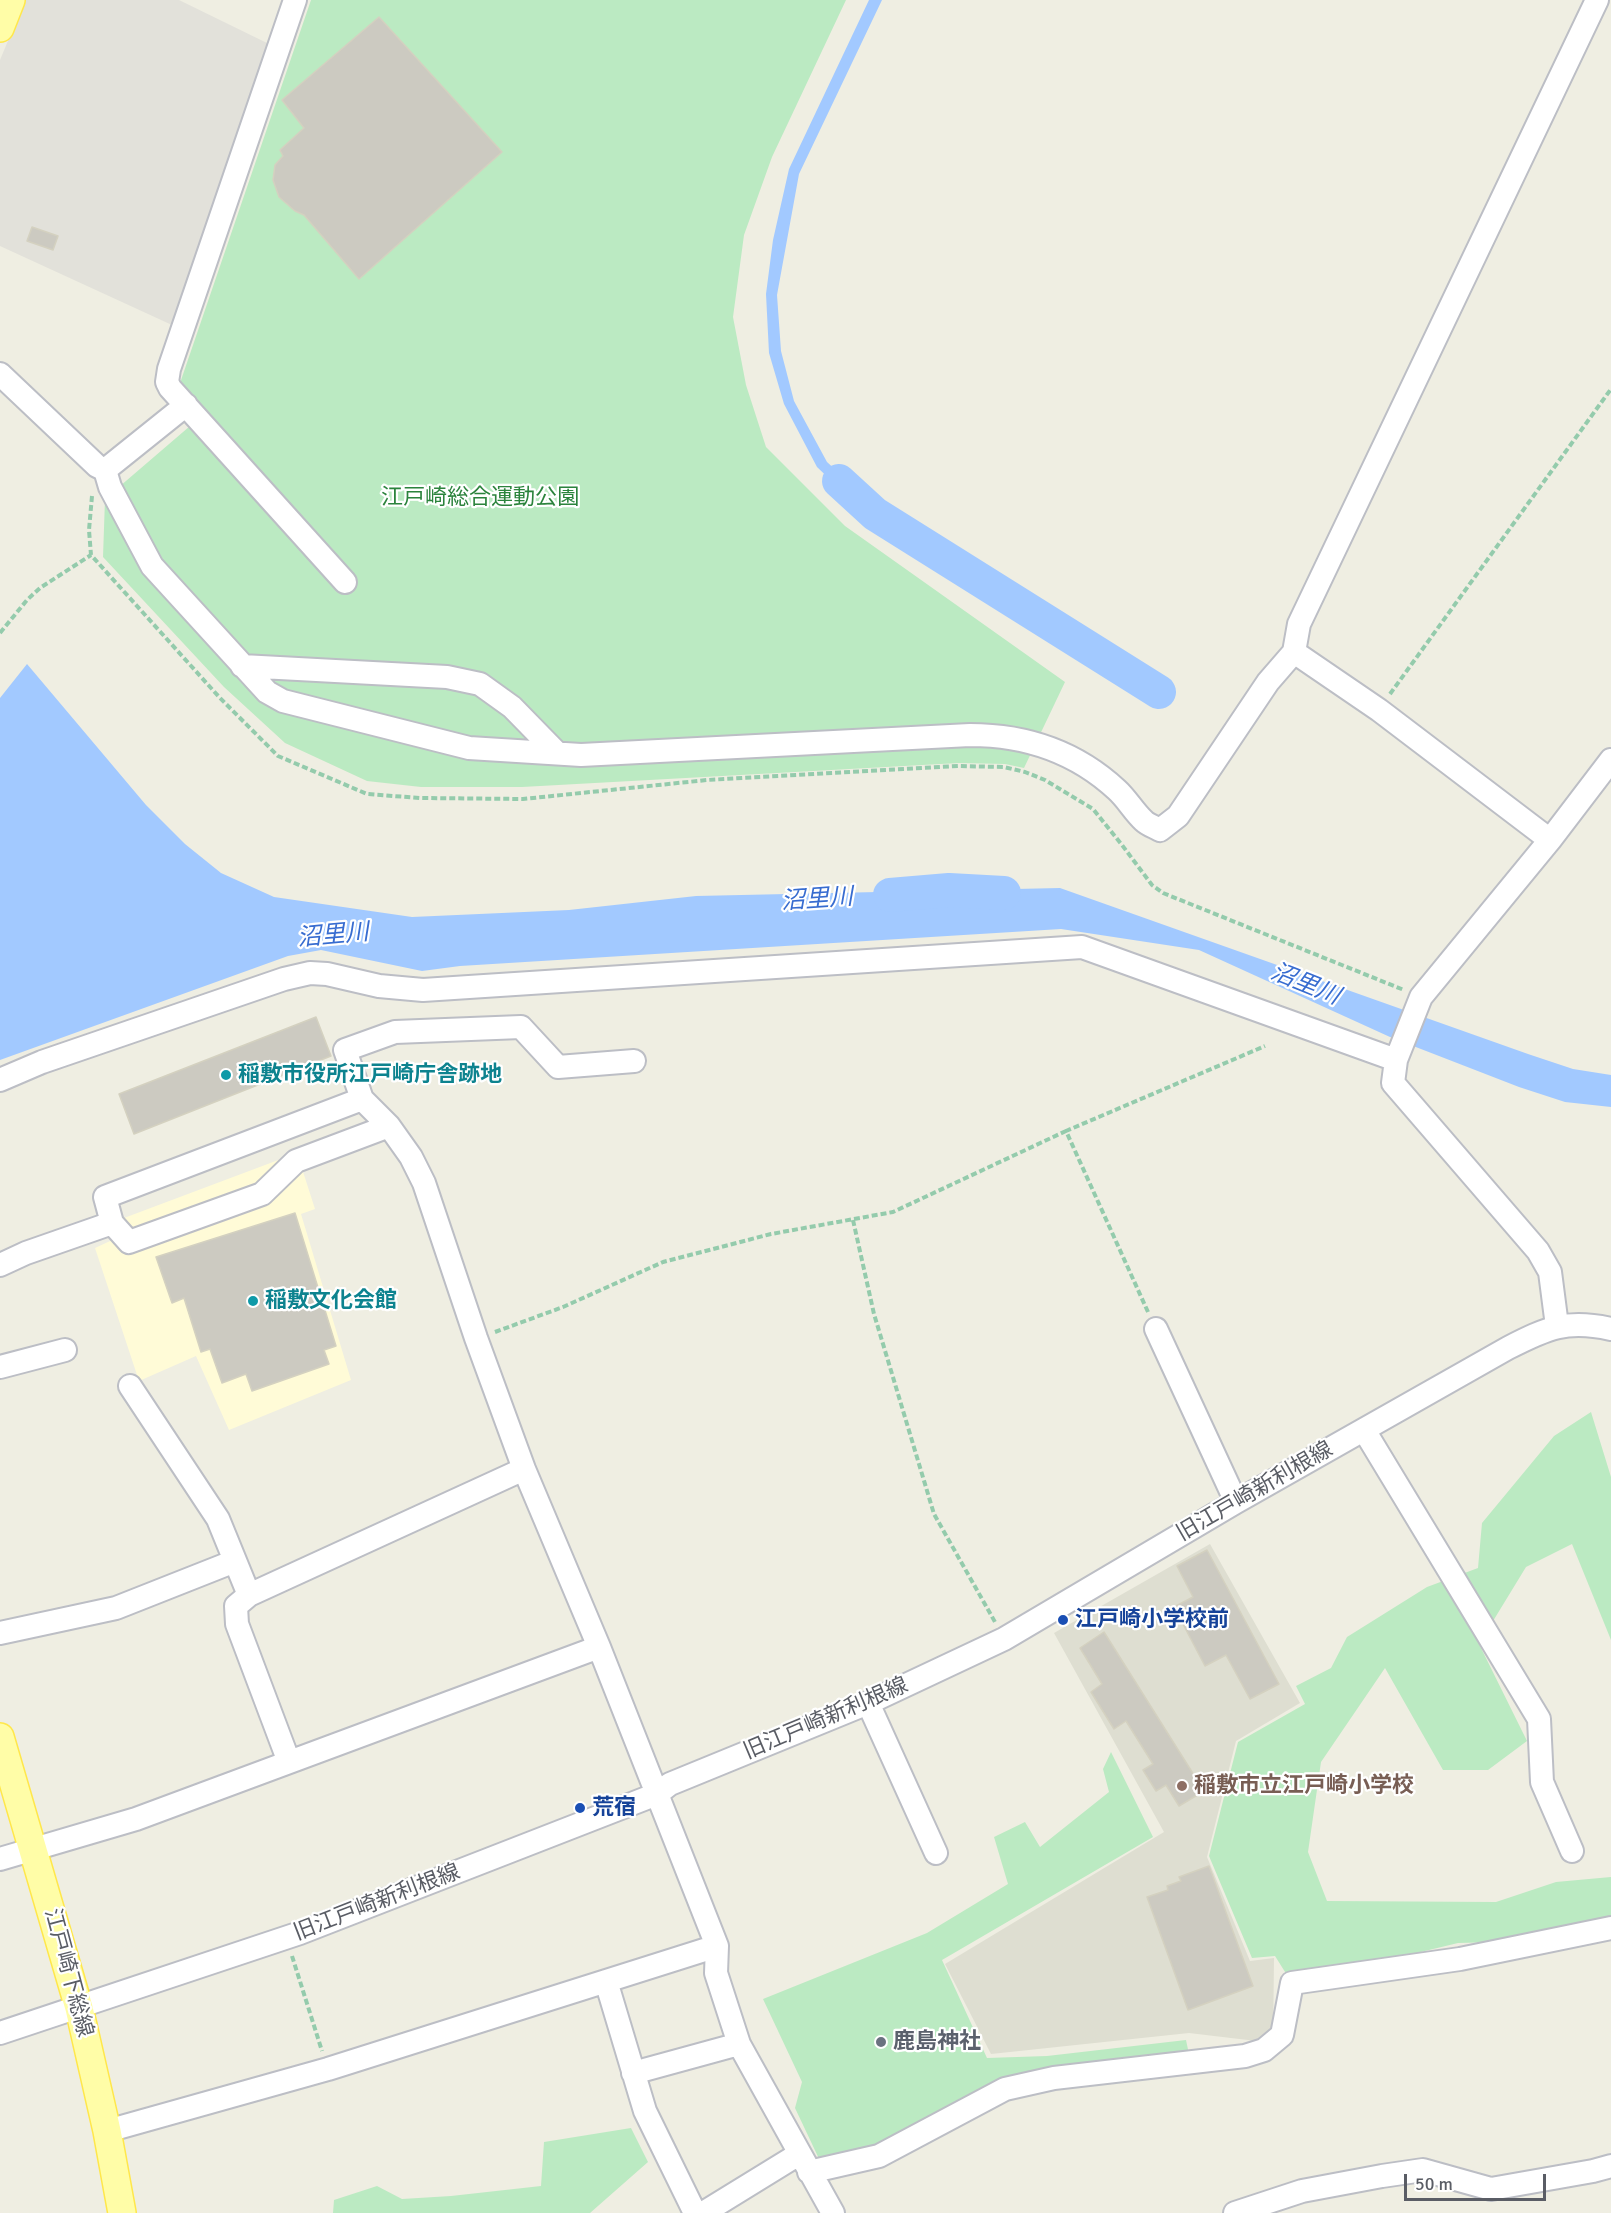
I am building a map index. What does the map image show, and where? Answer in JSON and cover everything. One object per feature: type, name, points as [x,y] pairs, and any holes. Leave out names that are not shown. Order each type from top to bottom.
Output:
[{"type":"main road","points":[[0,28],[11,0]]},
{"type":"main road","name":"江戸崎下総線","points":[[0,1737],[79,2008],[122,2213]]},
{"type":"street","points":[[296,0],[169,369],[167,382],[345,582]]},
{"type":"street","points":[[0,374],[101,468],[152,566],[267,692],[283,701],[469,748],[581,755],[970,735],[1024,739],[1071,756],[1097,772],[1119,791],[1145,822],[1160,830],[1178,816],[1268,682],[1294,652],[1299,624],[1597,0]]},
{"type":"street","points":[[101,468],[186,405]]},
{"type":"street","points":[[1294,652],[1378,710],[1550,840]]},
{"type":"street","points":[[242,666],[447,676],[480,684],[512,707],[557,753]]},
{"type":"street","points":[[1557,1326],[1550,1272],[1538,1251],[1393,1083],[1398,1055],[1419,1001],[1550,840],[1611,760]]},
{"type":"street","points":[[0,1080],[42,1062],[284,979],[310,973],[327,974],[379,986],[423,990],[1082,947],[1398,1055]]},
{"type":"street","points":[[634,1061],[558,1066],[521,1027],[395,1032],[345,1050],[362,1099],[389,1126],[411,1157],[424,1183],[476,1338],[524,1469],[599,1647],[717,1946],[716,1973],[739,2044],[833,2213]]},
{"type":"street","points":[[362,1099],[105,1197],[112,1223],[129,1242],[262,1194],[296,1161],[389,1126]]},
{"type":"street","points":[[0,1265],[26,1253],[112,1223]]},
{"type":"street","name":"旧江戸崎新利根線","points":[[0,2033],[286,1938],[657,1794],[670,1784],[868,1703],[1004,1639],[1236,1502],[1508,1348],[1557,1326],[1579,1324],[1611,1329]]},
{"type":"street","points":[[1156,1329],[1236,1502]]},
{"type":"street","points":[[0,1367],[65,1350]]},
{"type":"street","points":[[130,1386],[219,1519],[249,1595]]},
{"type":"street","points":[[1364,1430],[1539,1719],[1542,1782],[1572,1851]]},
{"type":"street","points":[[289,1762],[237,1624],[236,1606],[249,1595],[524,1469]]},
{"type":"street","points":[[0,1633],[116,1608],[235,1561]]},
{"type":"street","points":[[0,1859],[136,1818],[599,1647]]},
{"type":"street","points":[[868,1703],[936,1853]]},
{"type":"street","points":[[703,2213],[804,2163],[879,2156],[1005,2089],[1054,2078],[1245,2056],[1264,2050],[1282,2035],[1292,1983],[1460,1959],[1611,1928]]},
{"type":"street","points":[[106,2131],[328,2069],[717,1946]]},
{"type":"street","points":[[606,1981],[645,2111],[695,2213]]},
{"type":"street","points":[[633,2073],[739,2044]]},
{"type":"street","points":[[1235,2213],[1302,2192],[1424,2170],[1491,2189],[1611,2166]]},
{"type":"path","points":[[1378,710],[1611,390]]},
{"type":"path","points":[[101,468],[90,504],[91,555],[220,698],[278,756],[367,794],[420,798],[523,799],[707,780],[958,766],[1004,767],[1045,780],[1093,809],[1152,885],[1163,893],[1419,1001]]},
{"type":"path","points":[[0,633],[40,588],[91,555]]},
{"type":"path","points":[[476,1338],[563,1307],[663,1262],[771,1234],[893,1212],[1065,1131],[1265,1047]]},
{"type":"path","points":[[1065,1131],[1156,1329]]},
{"type":"path","points":[[852,1220],[874,1314],[934,1514],[1004,1639]]},
{"type":"path","points":[[286,1938],[328,2069]]},
{"type":"shaded area","points":[[25,0],[179,0],[269,44],[172,325],[0,246],[0,60]]},
{"type":"shaded area","points":[[297,1153],[315,1209],[301,1214],[351,1380],[229,1430],[196,1356],[139,1381],[95,1248],[121,1236],[116,1221]]},
{"type":"shaded area","name":"稲敷市立江戸崎小学校","points":[[1210,1544],[1300,1703],[1236,1741],[1207,1857],[1250,1961],[1274,1958],[1273,2043],[1189,2033],[991,2054],[945,1964],[1164,1832],[1054,1633]]},
{"type":"green space","name":"江戸崎総合運動公園","points":[[311,0],[846,0],[772,157],[744,235],[733,317],[746,385],[766,447],[845,526],[1065,682],[1024,768],[1005,764],[959,763],[522,787],[421,787],[367,781],[285,743],[224,687],[103,557],[105,499],[204,414],[179,386]]},
{"type":"green space","points":[[1591,1412],[1611,1477],[1611,1640],[1572,1544],[1526,1567],[1479,1644],[1527,1741],[1488,1770],[1443,1770],[1385,1668],[1321,1762],[1308,1852],[1327,1901],[1496,1902],[1556,1882],[1611,1877],[1611,1939],[1458,1943],[1292,1983],[1275,1956],[1252,1958],[1209,1856],[1238,1742],[1305,1704],[1296,1686],[1331,1668],[1347,1637],[1427,1587],[1478,1568],[1482,1523],[1554,1436]]},
{"type":"green space","points":[[1111,1752],[1153,1837],[942,1960],[987,2058],[1047,2056],[1186,2040],[1190,2059],[1037,2080],[872,2151],[821,2163],[795,2108],[802,2082],[763,1999],[927,1933],[1008,1884],[994,1837],[1025,1822],[1040,1847],[1109,1792],[1103,1769]]},
{"type":"green space","points":[[631,2128],[648,2162],[590,2213],[333,2213],[334,2200],[377,2186],[402,2199],[541,2186],[544,2142]]},
{"type":"water","points":[[869,0],[882,0],[799,174],[777,295],[781,351],[794,401],[827,462],[879,510],[869,517],[817,467],[784,404],[769,353],[766,294],[773,240],[789,169]]},
{"type":"water","points":[[27,664],[146,805],[185,844],[221,873],[274,897],[412,917],[569,910],[696,896],[1060,888],[1528,1054],[1573,1069],[1611,1075],[1611,1107],[1565,1102],[1519,1087],[1390,1037],[1199,950],[1061,929],[460,966],[422,971],[321,950],[288,956],[0,1060],[0,698]]},
{"type":"building","points":[[379,17],[502,152],[359,279],[304,215],[295,211],[279,197],[273,180],[275,165],[283,156],[280,150],[304,128],[282,100]]},
{"type":"building","points":[[32,227],[58,236],[53,250],[27,241]]},
{"type":"building","name":"稲敷市役所江戸崎庁舎跡地","points":[[316,1017],[331,1056],[134,1134],[119,1094]]},
{"type":"building","name":"稲敷文化会館","points":[[295,1213],[336,1346],[324,1350],[329,1364],[252,1391],[246,1374],[222,1383],[210,1349],[201,1352],[184,1298],[172,1303],[156,1257]]},
{"type":"building","points":[[1207,1550],[1279,1684],[1250,1699],[1226,1655],[1205,1666],[1174,1607],[1193,1597],[1177,1566]]},
{"type":"building","points":[[1104,1632],[1204,1791],[1179,1806],[1166,1785],[1156,1791],[1143,1770],[1153,1764],[1126,1721],[1114,1729],[1091,1692],[1102,1684],[1080,1648]]},
{"type":"building","points":[[1209,1866],[1253,1986],[1188,2010],[1147,1897],[1168,1890],[1167,1886],[1181,1881],[1179,1877]]},
{"type":"waterway","points":[[839,481],[875,514],[1159,692]]},
{"type":"waterway","name":"沼里川","points":[[890,895],[949,890],[1004,893]]},
{"type":"place","name":"稲敷市役所江戸崎庁舎跡地","points":[[226,1075]]},
{"type":"place","name":"稲敷文化会館","points":[[253,1301]]},
{"type":"place","name":"江戸崎小学校前","points":[[1063,1620]]},
{"type":"place","name":"稲敷市立江戸崎小学校","points":[[1182,1786]]},
{"type":"place","name":"荒宿","points":[[580,1808]]},
{"type":"place","name":"鹿島神社","points":[[881,2042]]}]
